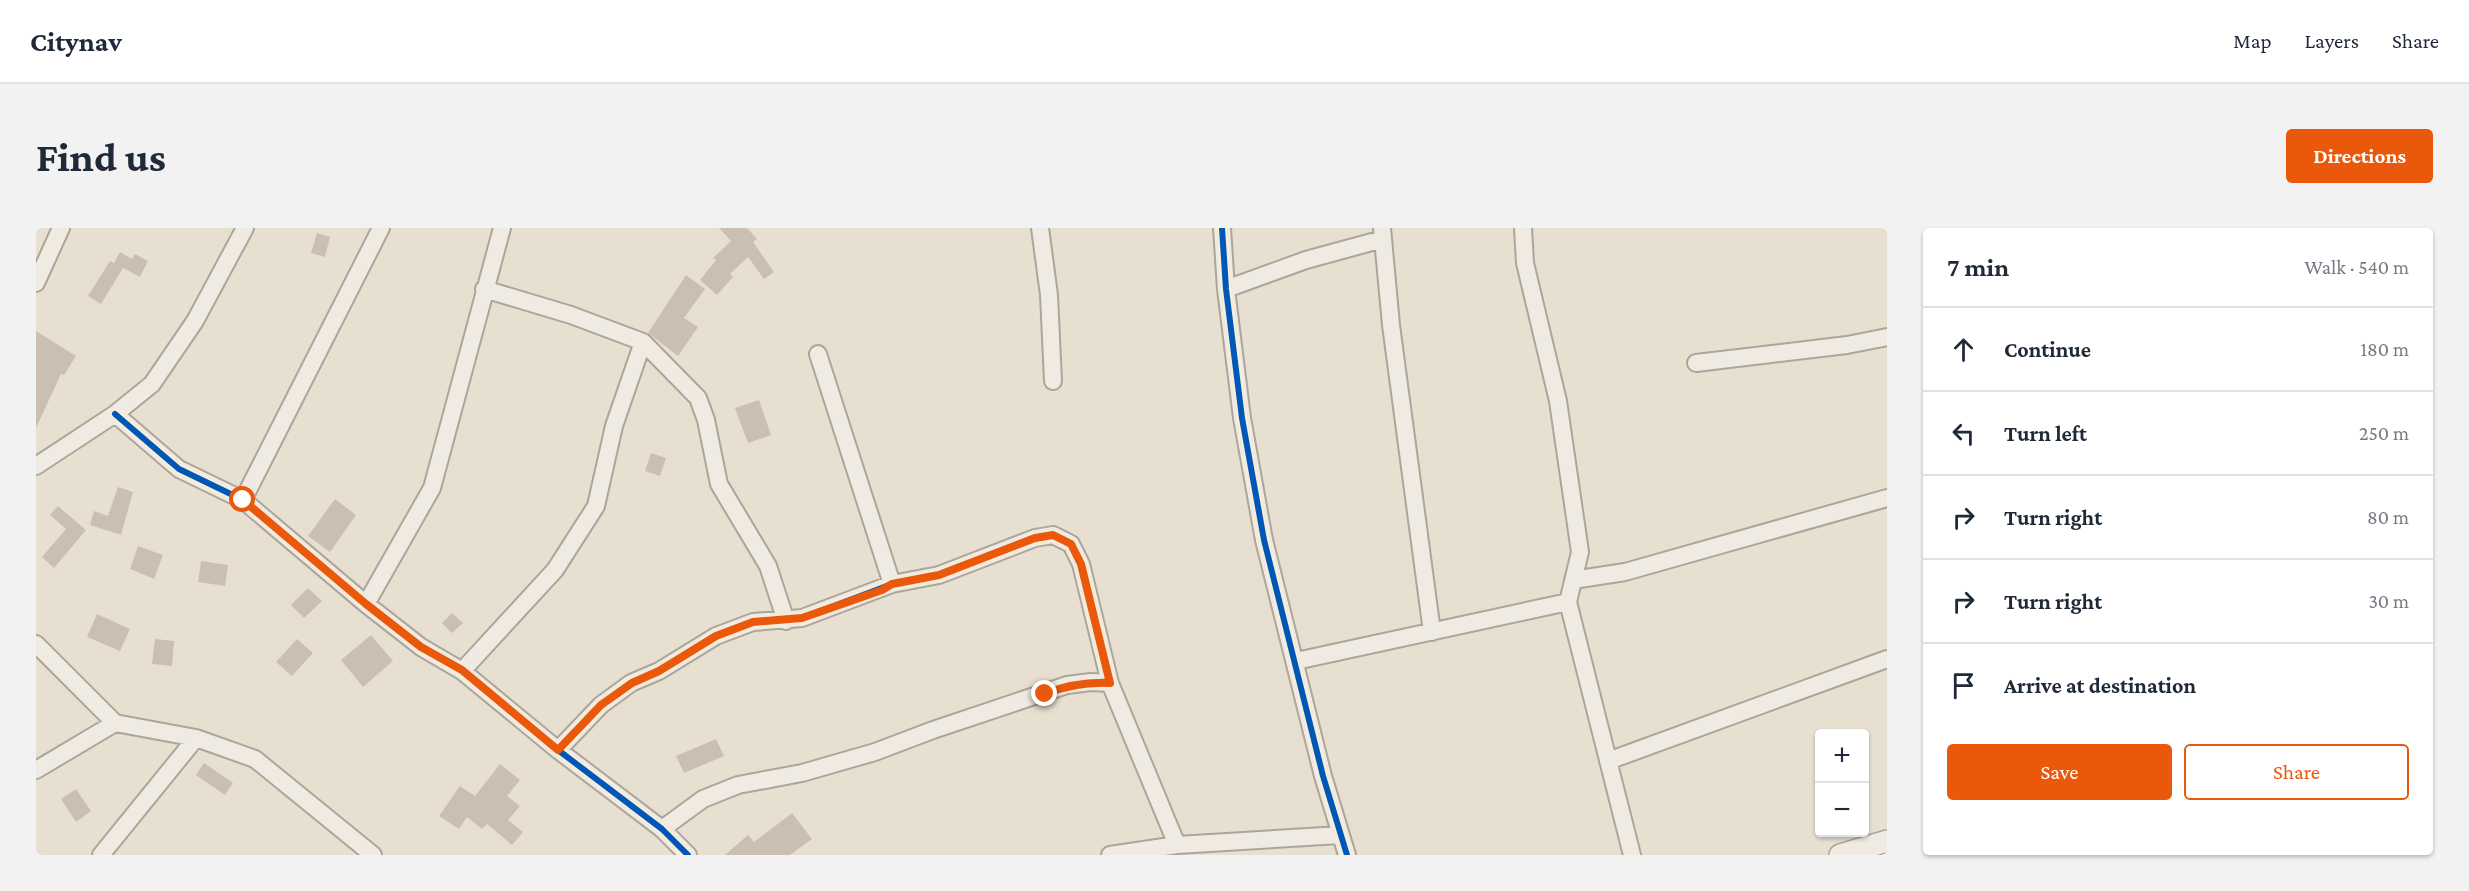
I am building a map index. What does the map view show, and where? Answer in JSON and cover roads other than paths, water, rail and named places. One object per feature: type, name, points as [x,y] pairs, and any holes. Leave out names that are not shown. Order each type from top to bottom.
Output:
[{"type":"street","points":[[38,273],[61,228]]},
{"type":"street","points":[[36,465],[115,414],[152,384],[195,321],[244,228]]},
{"type":"street","points":[[243,500],[381,228]]},
{"type":"street","points":[[366,604],[432,488],[502,228]]},
{"type":"street","points":[[1040,228],[1049,295],[1053,381]]},
{"type":"street","points":[[1222,228],[1226,289],[1242,417],[1264,540],[1347,855]]},
{"type":"street","points":[[1522,228],[1525,263],[1558,401],[1580,552],[1568,602],[1632,855]]},
{"type":"street","points":[[1226,289],[1382,234],[1390,325],[1432,632]]},
{"type":"street","points":[[484,289],[572,315],[643,342],[698,398],[706,420],[719,484],[768,566],[786,621]]},
{"type":"street","points":[[1696,363],[1847,345],[1887,337]]},
{"type":"street","points":[[462,670],[555,570],[596,506],[614,426],[643,342]]},
{"type":"street","points":[[818,354],[892,584]]},
{"type":"street","points":[[115,414],[178,468],[243,500],[366,604],[421,647],[462,670],[558,750],[663,830],[688,855]]},
{"type":"street","points":[[1573,580],[1625,572],[1887,498]]},
{"type":"street","points":[[558,750],[601,705],[632,683],[659,671],[716,636],[753,622],[802,618],[882,590],[892,584],[939,575],[1035,538],[1053,535],[1071,544],[1081,564],[1110,683],[1178,846]]},
{"type":"street","points":[[1296,661],[1568,602]]},
{"type":"street","points":[[39,651],[115,723],[196,738],[255,759],[373,855]]},
{"type":"street","points":[[1608,761],[1887,659]]},
{"type":"street","points":[[663,830],[703,799],[738,785],[802,773],[875,752],[933,730],[1067,686],[1091,682],[1110,683]]},
{"type":"street","points":[[36,770],[115,723]]},
{"type":"street","points":[[101,855],[196,738]]},
{"type":"street","points":[[1110,855],[1178,846],[1340,835]]},
{"type":"street","points":[[1840,855],[1887,841]]}]
